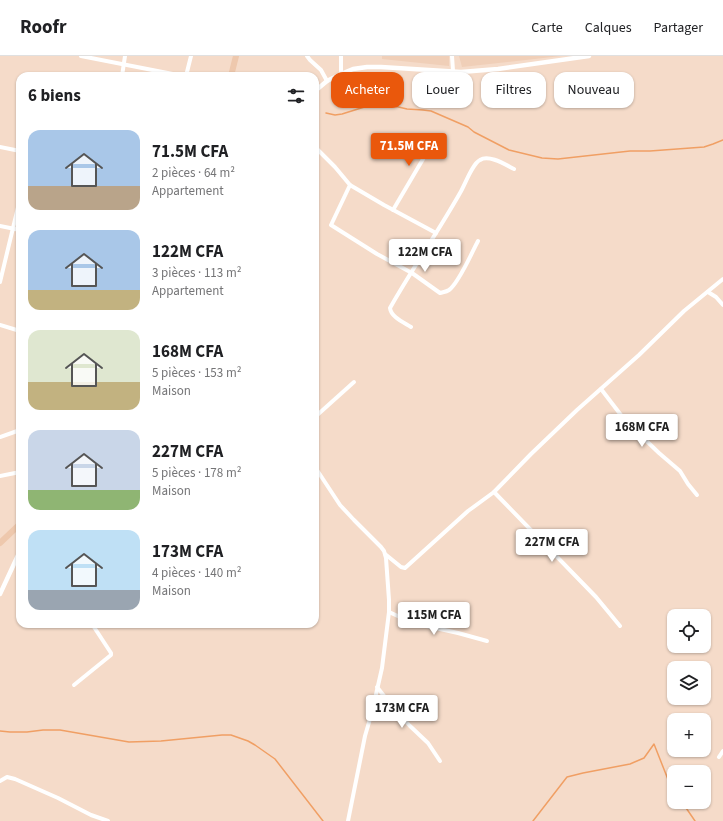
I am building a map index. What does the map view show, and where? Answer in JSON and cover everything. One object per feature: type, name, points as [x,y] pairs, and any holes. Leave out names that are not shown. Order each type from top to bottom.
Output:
[{"type":"main road","points":[[232,72],[236,56]]},
{"type":"main road","points":[[0,543],[16,529]]},
{"type":"street","points":[[81,56],[162,72]]},
{"type":"street","points":[[123,72],[125,56]]},
{"type":"street","points":[[187,72],[191,56]]},
{"type":"street","points":[[307,56],[321,70],[327,81]]},
{"type":"street","points":[[340,72],[341,56]]},
{"type":"street","points":[[452,56],[453,71]]},
{"type":"street","points":[[345,72],[353,69],[381,67],[461,72],[498,69],[589,56]]},
{"type":"street","points":[[319,88],[331,79]]},
{"type":"street","points":[[393,210],[426,154],[440,135]]},
{"type":"street","points":[[0,147],[16,150]]},
{"type":"street","points":[[319,151],[350,185],[436,233]]},
{"type":"street","points":[[411,327],[393,315],[390,308],[460,193],[473,167],[479,160],[485,158],[501,162],[514,169]]},
{"type":"street","points":[[350,185],[331,225],[412,273],[440,293],[453,285],[462,273],[478,241]]},
{"type":"street","points":[[0,282],[16,216]]},
{"type":"street","points":[[0,226],[16,229]]},
{"type":"street","points":[[319,473],[340,505],[379,545],[385,554],[401,568],[406,568],[468,511],[494,492],[577,410],[639,355],[684,311],[723,279]]},
{"type":"street","points":[[708,292],[716,297],[723,305]]},
{"type":"street","points":[[1,324],[16,330]]},
{"type":"street","points":[[319,413],[354,382]]},
{"type":"street","points":[[601,389],[627,422],[680,471],[697,495]]},
{"type":"street","points":[[0,437],[16,431]]},
{"type":"street","points":[[0,476],[16,473]]},
{"type":"street","points":[[494,492],[596,597],[620,626]]},
{"type":"street","points":[[348,821],[365,736],[382,668],[389,612],[385,554]]},
{"type":"street","points":[[0,594],[16,560]]},
{"type":"street","points":[[389,612],[413,623],[487,641]]},
{"type":"street","points":[[74,685],[111,655],[95,628]]},
{"type":"street","points":[[378,686],[392,706],[428,743],[440,760]]},
{"type":"street","points":[[719,757],[723,751]]},
{"type":"street","points":[[0,781],[7,777],[15,779],[58,798],[91,815],[108,821]]},
{"type":"shaded area","points":[[382,56],[449,56],[449,66],[382,59]]},
{"type":"shaded area","points":[[459,56],[561,56],[462,67]]},
{"type":"waterway","points":[[326,113],[335,115],[342,114],[374,104],[431,111],[468,127],[474,132],[509,150],[542,158],[558,159],[630,151],[704,147],[723,140]]},
{"type":"waterway","points":[[0,731],[27,732],[60,730],[129,742],[231,735],[248,741],[275,759],[323,821]]},
{"type":"waterway","points":[[533,821],[567,777],[630,764],[644,758],[654,744],[667,777]]},
{"type":"waterway","points":[[687,809],[695,821]]}]
